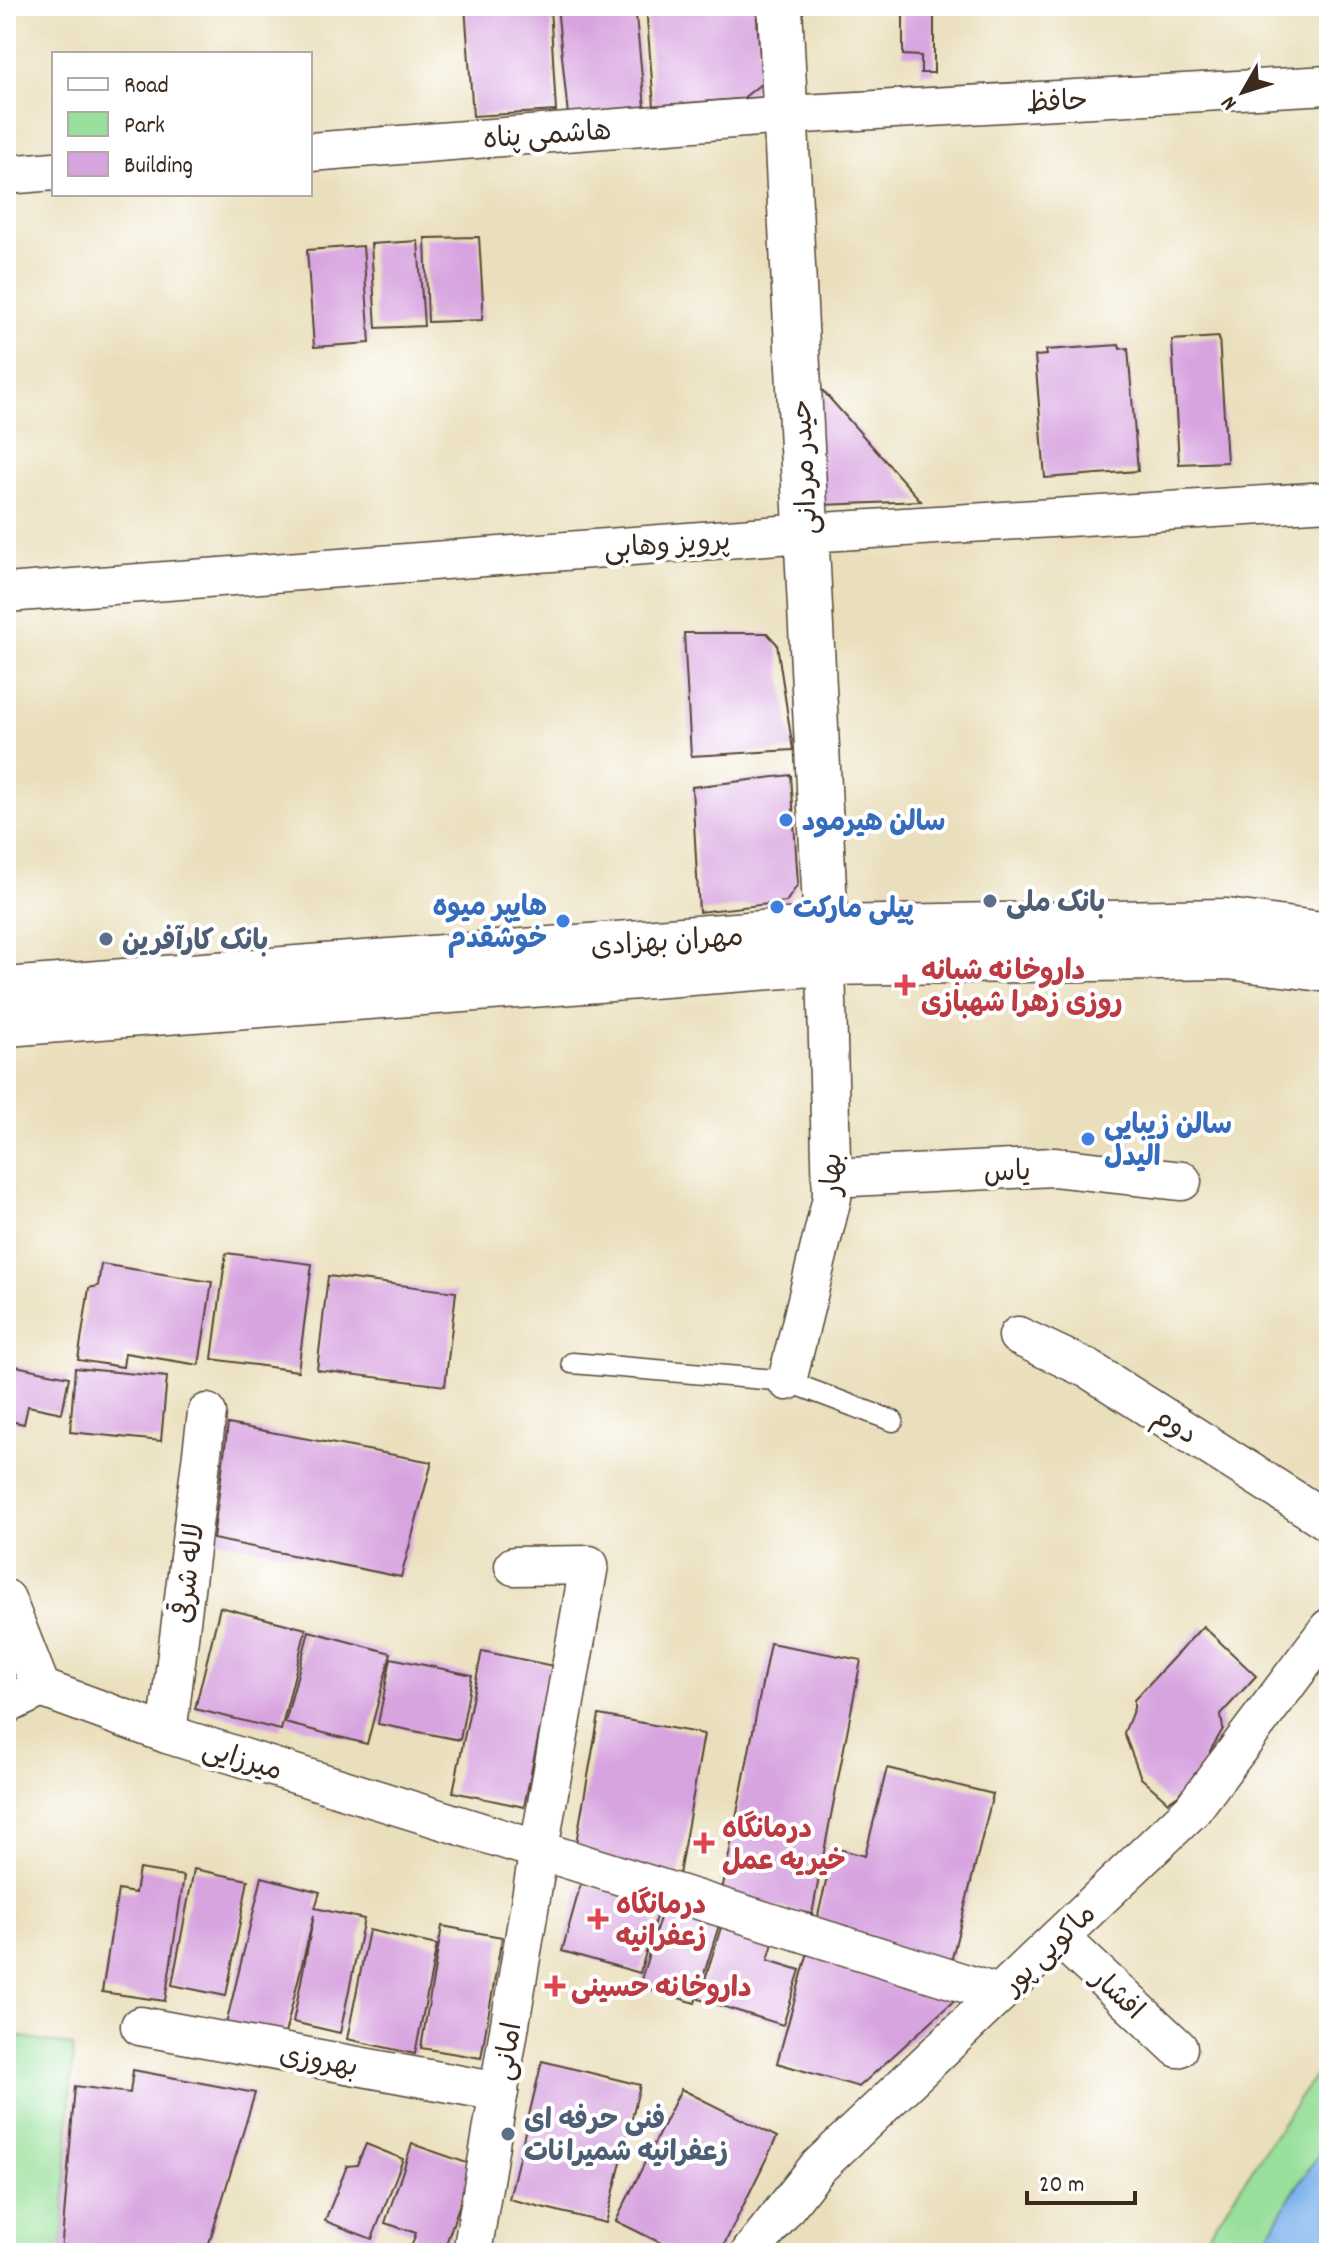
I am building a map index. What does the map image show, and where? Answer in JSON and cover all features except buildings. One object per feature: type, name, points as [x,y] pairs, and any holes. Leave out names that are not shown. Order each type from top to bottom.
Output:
[{"type":"street","name":"حیدر مردانی","points":[[780,6],[826,946]]},
{"type":"street","name":"حافظ","points":[[785,115],[1329,85]]},
{"type":"street","name":"هاشمی پناه","points":[[312,152],[785,115]]},
{"type":"street","points":[[6,175],[52,171]]},
{"type":"street","name":"پرویز وهابی","points":[[6,593],[806,533],[1329,501]]},
{"type":"street","name":"مهران بهزادی","points":[[6,990],[1227,921],[1329,935]]},
{"type":"street","name":"مهران بهزادی","points":[[6,1024],[826,946],[1229,957],[1329,970]]},
{"type":"street","name":"بهار","points":[[787,1381],[832,1198],[826,946]]},
{"type":"street","name":"یاس","points":[[831,1178],[1054,1167],[1182,1181]]},
{"type":"street","name":"دوم","points":[[1018,1336],[1090,1370],[1329,1522]]},
{"type":"street","name":"لاله شرقی","points":[[167,1734],[207,1413]]},
{"type":"street","name":"امانی","points":[[472,2253],[589,1565],[514,1566]]},
{"type":"street","points":[[6,1599],[41,1688],[6,1705]]},
{"type":"street","name":"ماکویی‌ پور","points":[[754,2252],[817,2168],[1192,1810],[1329,1628]]},
{"type":"street","name":"میرزایی","points":[[41,1688],[167,1734],[999,1994]]},
{"type":"street","name":"افشار","points":[[1059,1937],[1178,2048]]},
{"type":"street","name":"بهروزی","points":[[140,2026],[499,2092]]},
{"type":"lane","points":[[572,1363],[787,1381],[893,1421]]},
{"type":"green space","points":[[6,2034],[73,2046],[62,2253],[6,2253]]},
{"type":"green space","points":[[1329,2054],[1329,2161],[1271,2253],[1196,2253]]},
{"type":"water","points":[[1329,2140],[1329,2253],[1258,2253],[1295,2189]]},
{"type":"place","name":"سالن هیرمود","points":[[786,820]]},
{"type":"place","name":"بانک ملی","points":[[990,901]]},
{"type":"place","name":"پیلی مارکت","points":[[777,907]]},
{"type":"place","name":"هایپر میوه خوشقدم","points":[[563,921]]},
{"type":"place","name":"بانک کارآفرین","points":[[106,939]]},
{"type":"place","name":"داروخانه شبانه روزی زهرا شهبازی","points":[[905,985]]},
{"type":"place","name":"سالن زیبایی الیدل","points":[[1088,1139]]},
{"type":"place","name":"درمانگاه خیریه عمل","points":[[704,1843]]},
{"type":"place","name":"درمانگاه زعفرانیه","points":[[598,1919]]},
{"type":"place","name":"داروخانه حسینی","points":[[555,1986]]},
{"type":"place","name":"فنی حرفه ای زعفرانیه شمیرانات","points":[[508,2134]]}]
